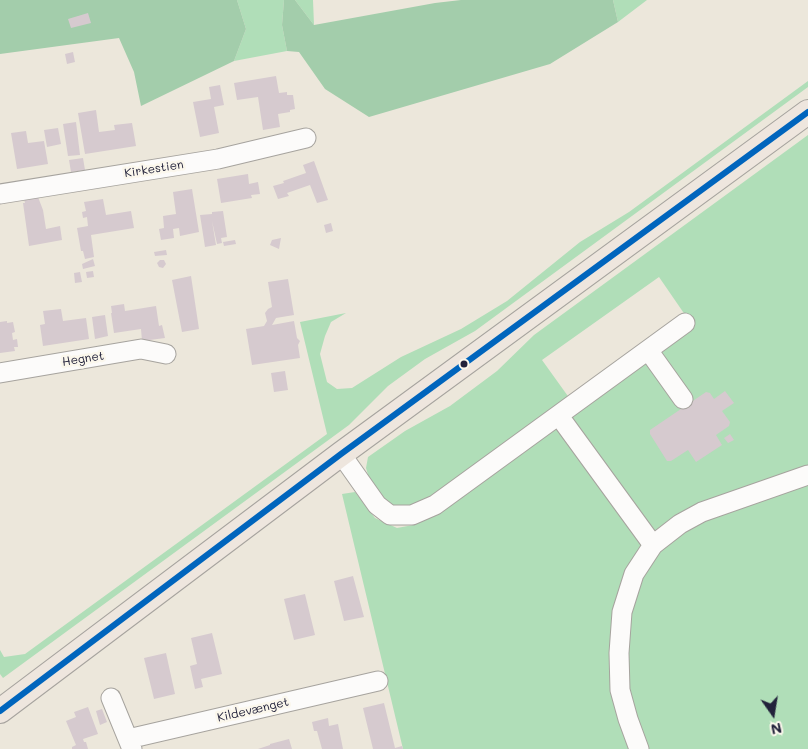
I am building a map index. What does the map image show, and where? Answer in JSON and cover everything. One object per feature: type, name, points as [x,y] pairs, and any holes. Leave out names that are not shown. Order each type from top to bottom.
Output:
[{"type":"main road","points":[[6,705],[342,454],[808,112]]},
{"type":"street","name":"Kirkestien","points":[[0,194],[218,159],[306,138]]},
{"type":"street","points":[[342,454],[377,505],[390,515],[412,515],[435,504],[685,323]]},
{"type":"street","name":"Hegnet","points":[[0,373],[141,349],[166,354]]},
{"type":"street","points":[[648,350],[682,399]]},
{"type":"street","points":[[559,416],[653,545]]},
{"type":"street","points":[[639,749],[620,690],[619,653],[622,612],[634,574],[653,545],[675,527],[702,512],[808,475]]},
{"type":"street","name":"Kildevænget","points":[[130,744],[378,681]]},
{"type":"street","points":[[112,698],[130,744]]},
{"type":"green space","points":[[0,0],[237,0],[246,29],[234,61],[141,106],[134,72],[119,38],[0,54]]},
{"type":"green space","points":[[237,0],[284,0],[282,25],[287,51],[234,61],[246,29]]},
{"type":"green space","points":[[284,0],[295,0],[314,25],[461,0],[613,0],[618,22],[550,64],[369,117],[325,89],[299,52],[287,51],[282,25]]},
{"type":"green space","points":[[295,0],[313,0],[314,25]]},
{"type":"green space","points":[[613,0],[647,0],[618,22]]},
{"type":"green space","points":[[808,81],[808,87],[475,331],[425,359],[388,386],[349,425],[3,678],[0,674],[0,650],[4,657],[25,654],[327,434],[300,322],[346,313],[331,322],[320,354],[327,382],[337,389],[352,388],[401,357],[461,329],[507,301],[580,242],[629,212]]},
{"type":"green space","points":[[808,135],[808,749],[403,749],[342,494],[355,492],[375,518],[397,528],[413,525],[429,518],[692,325],[659,277],[542,360],[570,399],[433,498],[408,510],[392,509],[383,502],[369,478],[366,468],[368,457],[405,431],[450,406],[497,371],[534,335]]},
{"type":"building","points":[[88,13],[91,23],[71,28],[68,19]]},
{"type":"building","points":[[73,52],[75,62],[67,64],[65,54]]},
{"type":"building","points":[[276,76],[279,93],[287,92],[287,95],[293,95],[295,109],[278,114],[280,127],[263,130],[258,97],[237,100],[234,83]]},
{"type":"building","points":[[220,85],[224,105],[214,107],[219,133],[200,137],[193,102],[211,99],[209,87]]},
{"type":"building","points":[[96,110],[99,132],[115,130],[114,125],[132,123],[136,146],[85,154],[78,113]]},
{"type":"building","points":[[76,122],[80,155],[68,156],[63,124]]},
{"type":"building","points":[[58,128],[61,144],[47,147],[44,130]]},
{"type":"building","points":[[26,131],[28,143],[44,141],[48,164],[17,169],[11,133]]},
{"type":"building","points":[[83,158],[85,170],[71,172],[69,160]]},
{"type":"building","points":[[314,161],[328,200],[317,203],[310,185],[287,193],[289,196],[278,199],[273,186],[306,173],[303,165]]},
{"type":"building","points":[[248,174],[249,184],[258,182],[260,194],[251,195],[252,198],[221,203],[217,179]]},
{"type":"building","points":[[192,189],[199,232],[180,236],[179,228],[173,229],[174,238],[161,240],[159,229],[164,228],[163,216],[176,214],[173,192]]},
{"type":"building","points":[[38,197],[43,210],[46,229],[60,226],[62,240],[29,246],[23,203],[25,203],[24,199]]},
{"type":"building","points":[[103,199],[106,215],[131,211],[134,228],[91,235],[94,257],[85,259],[83,251],[81,251],[77,228],[88,226],[87,217],[83,218],[82,212],[86,211],[84,202]]},
{"type":"building","points":[[223,211],[227,237],[221,238],[222,243],[217,244],[212,221],[216,245],[205,247],[200,215]]},
{"type":"building","points":[[331,223],[333,231],[326,233],[324,225]]},
{"type":"building","points":[[281,238],[279,249],[270,245],[272,240]]},
{"type":"building","points":[[235,240],[236,244],[224,246],[223,242]]},
{"type":"building","points":[[166,250],[167,255],[155,256],[154,252]]},
{"type":"building","points":[[93,259],[95,266],[83,269],[82,264]]},
{"type":"building","points":[[160,260],[164,260],[166,264],[163,268],[159,267],[157,263]]},
{"type":"building","points":[[93,271],[94,277],[87,278],[86,272]]},
{"type":"building","points":[[80,272],[82,282],[75,283],[74,273]]},
{"type":"building","points":[[191,276],[199,329],[182,332],[172,280]]},
{"type":"building","points":[[288,279],[294,315],[276,318],[272,325],[294,321],[297,338],[300,341],[298,345],[300,358],[252,365],[246,329],[264,326],[267,321],[265,313],[272,307],[268,282]]},
{"type":"building","points":[[124,304],[125,311],[156,306],[159,326],[162,325],[165,338],[142,341],[141,329],[114,333],[111,306]]},
{"type":"building","points":[[61,309],[63,321],[86,318],[89,339],[43,346],[40,325],[45,324],[43,311]]},
{"type":"building","points":[[105,315],[108,336],[95,339],[92,317]]},
{"type":"building","points":[[7,321],[7,323],[13,322],[15,332],[12,333],[13,340],[17,339],[18,347],[14,347],[15,351],[0,353],[0,322]]},
{"type":"building","points":[[285,371],[288,390],[274,392],[271,373]]},
{"type":"building","points":[[725,391],[734,403],[722,411],[730,422],[729,426],[716,435],[722,445],[696,462],[688,450],[671,461],[667,461],[650,434],[650,430],[706,392],[710,393],[714,399]]},
{"type":"building","points":[[730,434],[734,440],[728,443],[724,438]]},
{"type":"building","points":[[353,576],[364,617],[344,621],[334,581]]},
{"type":"building","points":[[305,594],[315,635],[294,640],[284,599]]},
{"type":"building","points":[[212,633],[222,674],[201,679],[203,687],[195,689],[190,666],[197,664],[191,638]]},
{"type":"building","points":[[166,653],[175,694],[154,699],[144,658]]},
{"type":"building","points":[[384,703],[395,748],[402,746],[403,749],[373,749],[363,708]]},
{"type":"building","points":[[88,707],[98,734],[83,739],[88,749],[72,749],[76,745],[66,721],[76,717],[74,712]]},
{"type":"building","points":[[102,709],[107,722],[100,725],[96,711]]},
{"type":"building","points":[[328,718],[329,726],[338,724],[343,749],[322,749],[317,731],[314,731],[312,722]]},
{"type":"building","points":[[289,739],[292,749],[258,749],[270,744]]},
{"type":"transit line","points":[[0,711],[341,454],[808,112]]}]
